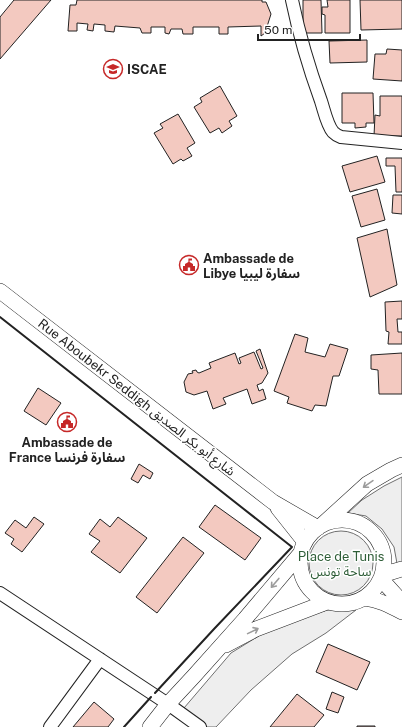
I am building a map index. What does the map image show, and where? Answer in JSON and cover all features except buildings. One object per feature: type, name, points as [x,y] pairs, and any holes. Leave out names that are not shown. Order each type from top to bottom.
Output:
[{"type":"street","points":[[292,0],[298,29],[310,71],[330,128],[333,132],[346,138],[402,143]]},
{"type":"street","name":"Rue Aboubekr Seddigh شارع أبو بكر الصديق","points":[[0,291],[274,502],[320,526]]},
{"type":"street","points":[[320,526],[338,520],[354,522],[369,530],[380,543],[384,559],[382,577],[376,588],[365,598],[346,604],[334,604],[320,599],[307,587],[300,571],[299,562],[303,548],[309,536],[320,526],[367,484],[402,465]]},
{"type":"street","name":"Rue Aboubekr Seddigh شارع أبو بكر الصديق","points":[[274,502],[303,548]]},
{"type":"street","points":[[150,727],[168,704],[218,649],[303,548]]},
{"type":"street","points":[[382,577],[402,569]]},
{"type":"street","points":[[382,577],[402,602]]},
{"type":"street","points":[[0,593],[168,704],[200,727]]},
{"type":"street","points":[[365,598],[380,601],[402,612]]},
{"type":"street","points":[[218,649],[256,629],[328,602]]},
{"type":"street","points":[[50,727],[100,659]]},
{"type":"green space","points":[[402,477],[402,567],[398,569],[394,547],[382,529],[366,516],[348,513],[362,500]]},
{"type":"green space","name":"Place de Tunis ساحة تونس","points":[[341,531],[359,537],[367,545],[373,563],[367,581],[359,589],[341,595],[323,589],[315,581],[309,563],[315,545],[323,537]]},
{"type":"green space","points":[[327,610],[356,610],[326,633],[292,654],[251,690],[216,727],[205,727],[184,708],[231,653],[270,629]]},
{"type":"wall","points":[[0,317],[292,547],[155,693]]},
{"type":"wall","points":[[124,727],[151,697]]},
{"type":"place","name":"ISCAE","points":[[113,69]]},
{"type":"place","name":"Ambassade de Libye سفارة ليبيا","points":[[189,265]]},
{"type":"place","name":"Ambassade de France سفارة فرنسا","points":[[67,422]]}]
